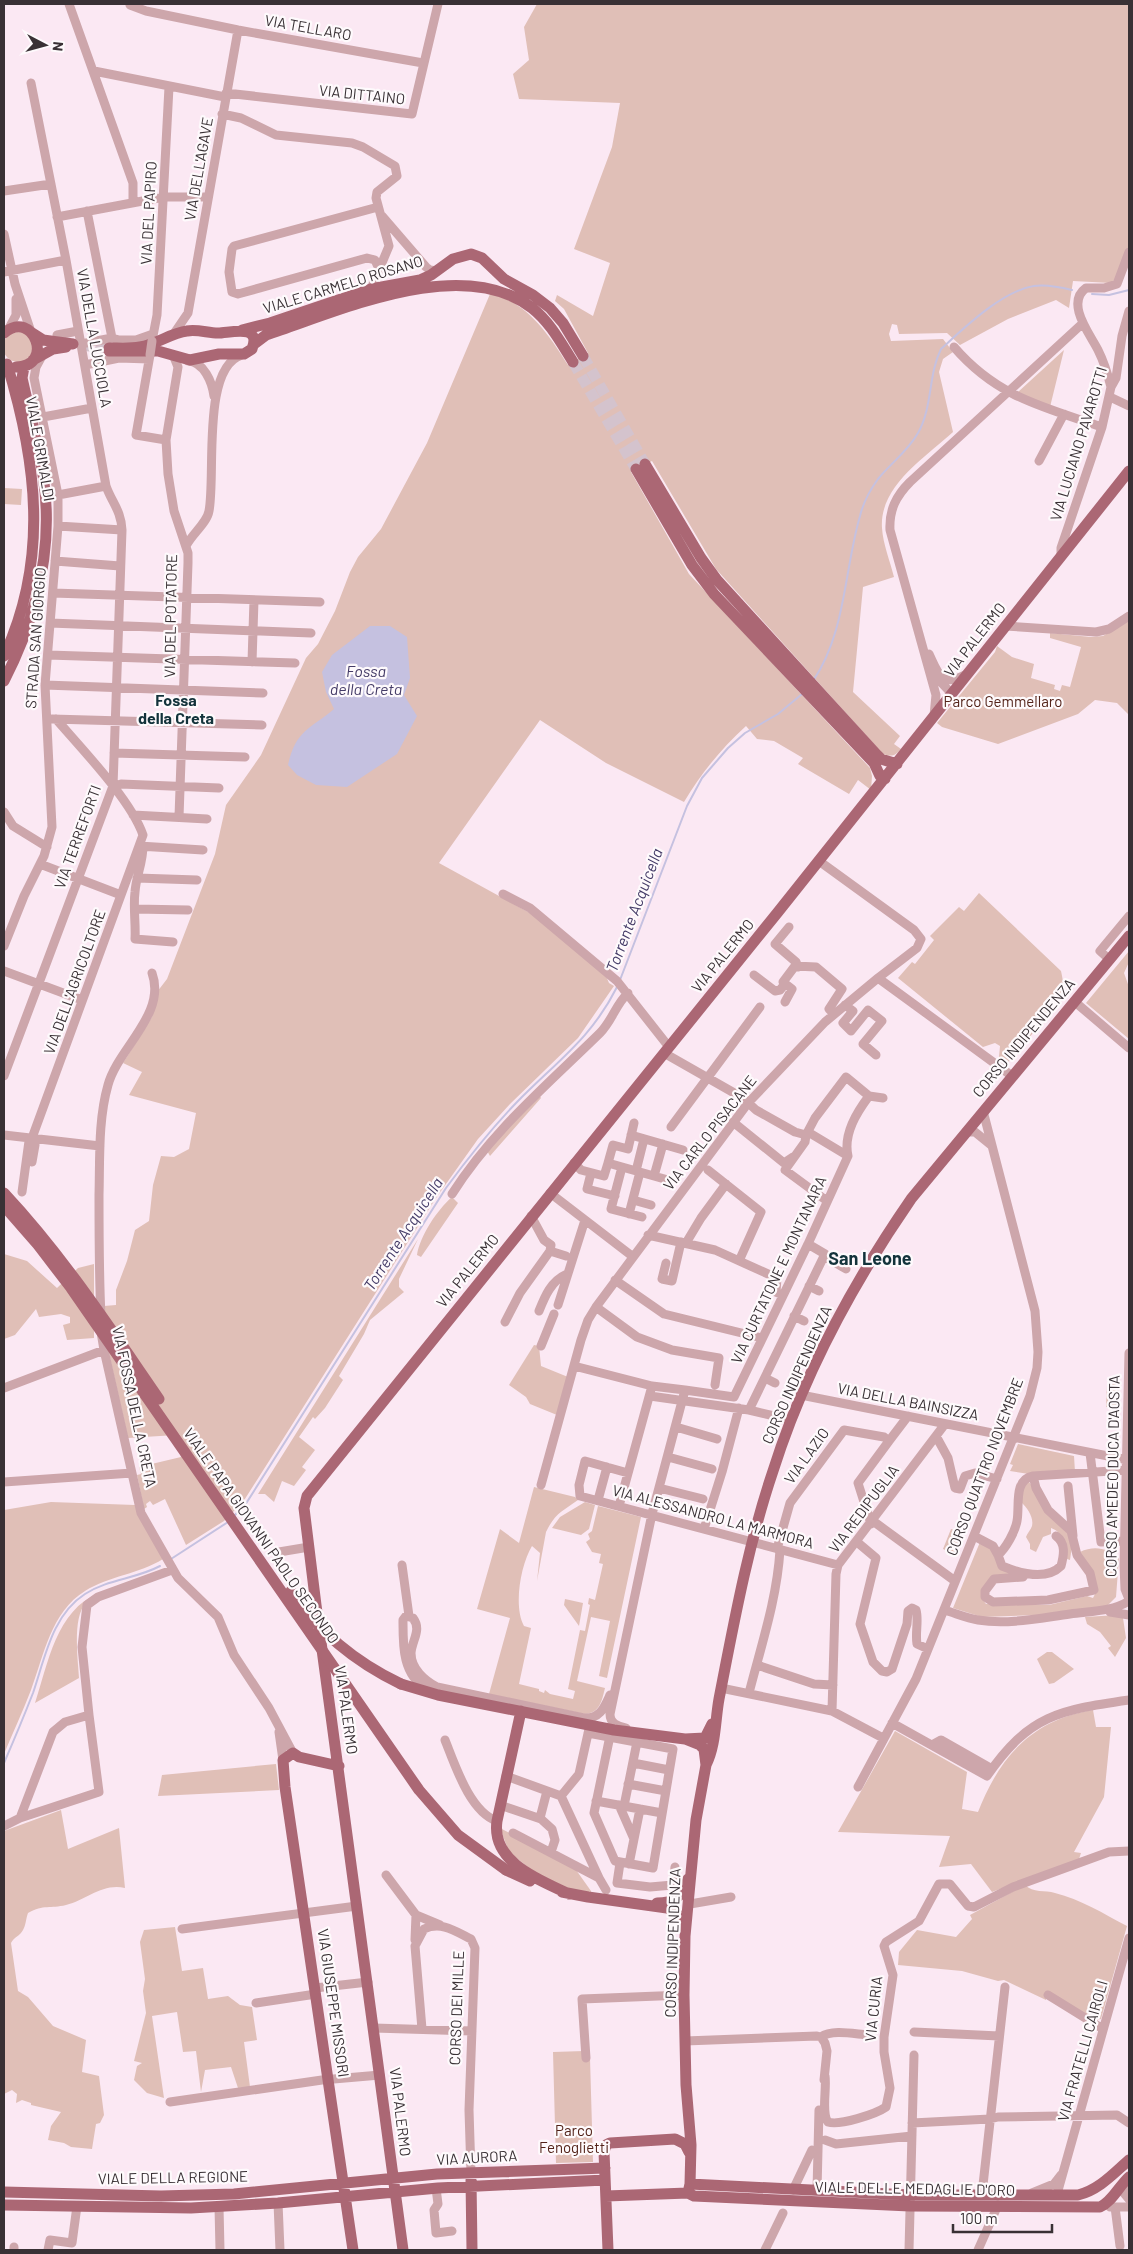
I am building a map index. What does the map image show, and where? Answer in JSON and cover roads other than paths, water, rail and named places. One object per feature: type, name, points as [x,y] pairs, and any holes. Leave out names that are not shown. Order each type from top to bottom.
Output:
[{"type":"main road","name":"VIALE CARMELO ROSANO","points":[[172,335],[187,331],[217,333],[242,330],[270,323],[371,289],[420,280],[459,256],[471,254],[479,256],[504,279],[533,295],[550,308],[562,323],[578,359],[548,323],[533,309],[507,293],[475,285],[444,285],[388,295],[266,336],[244,354]]},
{"type":"main road","points":[[5,332],[23,328],[44,340],[75,345]]},
{"type":"main road","points":[[242,330],[251,334],[254,344]]},
{"type":"main road","points":[[4,681],[18,654],[34,611],[41,579],[46,540],[43,476],[22,378],[33,361],[38,347],[32,333]]},
{"type":"main road","points":[[110,346],[141,347],[172,335]]},
{"type":"main road","points":[[172,335],[167,347],[173,356]]},
{"type":"main road","points":[[5,363],[15,367],[33,361],[53,349],[75,345]]},
{"type":"main road","points":[[110,346],[158,351],[190,360],[226,353],[244,354]]},
{"type":"main road","name":"VIALE GRIMALDI","points":[[4,656],[22,609],[28,585],[32,563],[35,516],[29,456],[5,363]]},
{"type":"main road","points":[[641,466],[700,576],[714,594],[877,755],[882,759],[897,764]]},
{"type":"main road","name":"VIA PALERMO","points":[[403,2250],[304,1508],[310,1490],[885,779],[1129,471]]},
{"type":"main road","points":[[819,698],[867,758],[876,774],[875,791]]},
{"type":"main road","points":[[867,758],[874,763],[880,776],[885,779]]},
{"type":"main road","name":"CORSO INDIPENDENZA","points":[[693,2187],[689,2152],[690,2130],[688,2124],[684,1995],[686,1936],[696,1820],[706,1765],[715,1732],[721,1688],[752,1542],[772,1471],[801,1395],[839,1315],[884,1239],[911,1199],[1129,936]]},
{"type":"main road","name":"VIALE PAPA GIOVANNI PAOLO SECONDO","points":[[4,1193],[45,1239],[78,1282],[310,1617],[353,1658],[400,1684],[438,1695]]},
{"type":"main road","name":"VIALE PAPA GIOVANNI PAOLO SECONDO","points":[[4,1206],[38,1245],[77,1296],[419,1790],[458,1835],[506,1870],[547,1888],[569,1894]]},
{"type":"main road","points":[[438,1695],[521,1711],[589,1729],[635,1736],[701,1740],[708,1736],[717,1708]]},
{"type":"main road","points":[[521,1711],[497,1821],[500,1844],[514,1863],[537,1879],[569,1894],[667,1908],[682,1918],[686,1936]]},
{"type":"main road","points":[[685,1739],[700,1745],[704,1749],[706,1765]]},
{"type":"main road","points":[[283,1760],[293,1753],[299,1757],[339,1766]]},
{"type":"main road","name":"VIA GIUSEPPE MISSORI","points":[[283,1760],[285,1787],[353,2250]]},
{"type":"main road","points":[[642,1904],[668,1902],[679,1896],[685,1889],[691,1866]]},
{"type":"main road","points":[[608,2250],[604,2148],[610,2143],[675,2139],[685,2132],[688,2124]]},
{"type":"main road","points":[[675,2139],[684,2144],[689,2152]]},
{"type":"main road","points":[[1128,2178],[1109,2201],[1100,2207],[1093,2202],[1092,2198],[1104,2182],[1129,2160]]},
{"type":"main road","name":"VIA AURORA","points":[[344,2190],[393,2178],[437,2174],[605,2168]]},
{"type":"main road","points":[[550,2170],[550,2182]]},
{"type":"main road","points":[[513,2171],[513,2184]]},
{"type":"main road","points":[[471,2173],[472,2250]]},
{"type":"main road","name":"VIA AURORA","points":[[344,2190],[395,2191],[605,2180]]},
{"type":"main road","name":"VIALE DELLE MEDAGLIE D'ORO","points":[[693,2187],[700,2197],[807,2203],[910,2200],[982,2194],[1078,2195],[1088,2192],[1104,2182]]},
{"type":"main road","name":"VIALE DELLE MEDAGLIE D'ORO","points":[[606,2201],[693,2187],[812,2190],[910,2200],[998,2206],[1100,2207]]},
{"type":"main road","points":[[4,2205],[219,2207],[278,2202],[344,2190]]},
{"type":"main road","name":"VIALE DELLA REGIONE","points":[[4,2192],[161,2196],[344,2190]]},
{"type":"street","points":[[69,4],[133,183],[133,202]]},
{"type":"street","name":"VIA TELLARO","points":[[128,4],[146,11],[238,30],[422,63]]},
{"type":"street","name":"VIA DITTAINO","points":[[94,71],[170,87],[226,95],[412,114],[422,63],[438,4]]},
{"type":"street","name":"VIA DELL'AGAVE","points":[[188,313],[238,30]]},
{"type":"street","name":"VIA DELLA LUCCIOLA","points":[[31,83],[78,331],[75,345],[85,365],[106,486],[110,497],[120,511],[122,530],[119,596]]},
{"type":"street","name":"VIA DEL PAPIRO","points":[[149,357],[157,315],[170,87]]},
{"type":"street","points":[[222,114],[241,118],[276,135],[352,143],[392,162],[398,171],[397,176],[377,192],[379,210],[389,246]]},
{"type":"street","points":[[4,191],[51,184]]},
{"type":"street","points":[[57,217],[164,196],[207,197]]},
{"type":"street","points":[[379,210],[398,235],[426,266],[430,270],[437,271]]},
{"type":"street","points":[[379,210],[234,246],[232,249],[230,272],[232,292],[238,294],[367,258],[375,260],[379,269]]},
{"type":"street","points":[[87,211],[110,346]]},
{"type":"street","points":[[4,234],[8,272],[15,284],[32,333]]},
{"type":"street","points":[[371,289],[392,238],[398,235]]},
{"type":"street","points":[[1111,387],[1102,359],[1083,323],[1077,301],[1080,293],[1086,288],[1104,288],[1117,284],[1129,252]]},
{"type":"street","points":[[8,272],[66,260]]},
{"type":"street","points":[[5,332],[16,314],[15,284]]},
{"type":"street","name":"VIA LUCIANO PAVAROTTI","points":[[1061,556],[1102,427],[1111,387],[1116,378],[1122,336],[1129,311]]},
{"type":"street","points":[[172,335],[188,313],[194,326],[200,331]]},
{"type":"street","points":[[934,716],[936,700],[928,665],[890,530],[889,521],[894,502],[910,482],[1083,323]]},
{"type":"street","points":[[57,335],[78,331]]},
{"type":"street","points":[[75,345],[110,346],[119,340],[136,340],[152,337]]},
{"type":"street","points":[[954,347],[972,368],[1025,401],[1102,427]]},
{"type":"street","points":[[186,546],[206,519],[210,506],[215,404],[218,384],[223,371],[233,358],[244,354]]},
{"type":"street","points":[[173,356],[178,364],[178,374]]},
{"type":"street","points":[[85,365],[119,358],[149,357],[136,435],[166,440]]},
{"type":"street","points":[[197,529],[182,536],[174,512],[168,474],[166,440],[181,366],[190,360],[202,368],[208,376],[215,404]]},
{"type":"street","name":"STRADA SAN GIORGIO","points":[[4,946],[24,896],[47,847],[52,827],[45,719],[45,685],[58,526],[58,495],[34,378],[37,363],[33,361]]},
{"type":"street","points":[[1110,397],[1129,406]]},
{"type":"street","points":[[43,417],[92,408]]},
{"type":"street","points":[[1039,462],[1064,414]]},
{"type":"street","points":[[58,495],[106,486]]},
{"type":"street","points":[[58,526],[122,530]]},
{"type":"street","name":"VIA DEL POTATORE","points":[[179,817],[188,599],[188,563],[186,546],[182,536]]},
{"type":"street","points":[[55,562],[120,566]]},
{"type":"street","points":[[53,593],[320,602]]},
{"type":"street","name":"VIA TERREFORTI","points":[[4,1076],[113,786],[119,596]]},
{"type":"street","points":[[252,662],[254,600]]},
{"type":"street","points":[[1005,626],[1096,632],[1109,629],[1129,616]]},
{"type":"street","points":[[50,623],[311,633]]},
{"type":"street","points":[[921,638],[935,670],[942,677],[953,680],[968,673]]},
{"type":"street","points":[[927,650],[936,676],[950,696]]},
{"type":"street","points":[[48,655],[295,663]]},
{"type":"street","points":[[928,665],[938,690],[950,696]]},
{"type":"street","points":[[45,685],[263,693]]},
{"type":"street","points":[[45,719],[262,725]]},
{"type":"street","points":[[56,719],[113,786],[133,816],[207,819]]},
{"type":"street","points":[[114,753],[245,757]]},
{"type":"street","points":[[113,786],[122,784],[219,788]]},
{"type":"street","points":[[4,812],[13,826],[47,847]]},
{"type":"street","name":"VIA DELL'AGRICOLTORE","points":[[4,1213],[14,1205],[22,1192],[30,1159],[28,1146],[141,846],[142,835],[133,816]]},
{"type":"street","points":[[173,942],[135,939],[137,878],[143,861],[141,846],[203,850]]},
{"type":"street","name":"VIA CARLO PISACANE","points":[[541,1485],[588,1320],[596,1307],[632,1256],[748,1103],[785,1062],[834,1014],[920,944],[921,940],[914,930],[819,861]]},
{"type":"street","points":[[40,864],[121,895]]},
{"type":"street","points":[[137,878],[197,880]]},
{"type":"street","points":[[503,894],[530,908],[623,986],[666,1050],[707,1078],[743,1098],[756,1110],[795,1132],[807,1134],[848,1156]]},
{"type":"street","points":[[135,909],[188,910]]},
{"type":"street","points":[[1110,960],[1100,951],[1129,916]]},
{"type":"street","points":[[789,927],[775,944],[796,962],[798,966]]},
{"type":"street","points":[[754,975],[775,991],[780,990],[785,984],[783,982],[795,966],[816,967],[842,989],[830,1005],[829,1009],[834,1014]]},
{"type":"street","points":[[4,971],[82,1000]]},
{"type":"street","name":"VIA FOSSA DELLA CRETA","points":[[152,973],[156,984],[148,1018],[120,1060],[108,1086],[100,1146],[99,1281],[104,1350],[139,1508],[172,1570],[188,1590],[218,1617],[234,1655],[269,1708],[278,1727]]},
{"type":"street","points":[[878,978],[1012,1076]]},
{"type":"street","points":[[785,984],[792,989],[785,1002]]},
{"type":"street","points":[[452,1194],[493,1137],[528,1100],[601,1032],[623,986]]},
{"type":"street","points":[[1075,1002],[1129,1048]]},
{"type":"street","points":[[845,1005],[853,1011],[842,1023],[851,1031],[868,1010],[882,1021],[863,1044],[876,1055]]},
{"type":"street","points":[[671,1127],[760,1007]]},
{"type":"street","points":[[827,1201],[785,1170],[805,1142],[815,1118],[846,1077],[869,1096],[883,1098]]},
{"type":"street","points":[[848,1156],[846,1142],[857,1112],[869,1096]]},
{"type":"street","name":"CORSO QUATTRO NOVEMBRE","points":[[858,1787],[883,1738],[911,1690],[1014,1438],[1034,1383],[1038,1352],[1038,1330],[1035,1311],[983,1111]]},
{"type":"street","points":[[733,1122],[784,1163],[797,1154]]},
{"type":"street","points":[[574,1163],[581,1170],[604,1176],[613,1145],[628,1149],[634,1123]]},
{"type":"street","points":[[966,1132],[975,1132],[991,1145]]},
{"type":"street","points":[[6,1135],[21,1144],[30,1159],[41,1148],[54,1140]]},
{"type":"street","points":[[6,1135],[100,1146]]},
{"type":"street","points":[[631,1135],[683,1150]]},
{"type":"street","points":[[629,1214],[644,1139]]},
{"type":"street","points":[[654,1176],[663,1144]]},
{"type":"street","name":"VIA CURTATONE E MONTANARA","points":[[685,1390],[734,1397],[848,1156]]},
{"type":"street","points":[[608,1163],[668,1180]]},
{"type":"street","points":[[622,1167],[611,1209],[642,1217]]},
{"type":"street","points":[[708,1170],[761,1212],[739,1261]]},
{"type":"street","points":[[591,1173],[587,1189],[614,1196]]},
{"type":"street","points":[[666,1263],[662,1279],[672,1281],[683,1242],[726,1184]]},
{"type":"street","points":[[550,1193],[632,1256]]},
{"type":"street","points":[[633,1200],[651,1205]]},
{"type":"street","points":[[505,1322],[520,1293],[550,1250],[552,1244],[544,1240],[531,1216]]},
{"type":"street","points":[[541,1346],[556,1310],[585,1220]]},
{"type":"street","points":[[648,1235],[715,1250],[777,1278],[776,1292],[783,1296]]},
{"type":"street","points":[[808,1244],[846,1269]]},
{"type":"street","points":[[550,1250],[566,1256]]},
{"type":"street","points":[[749,1410],[765,1378],[784,1349],[794,1316],[825,1255]]},
{"type":"street","points":[[538,1311],[551,1286],[560,1277],[567,1274]]},
{"type":"street","points":[[615,1280],[664,1314],[762,1338]]},
{"type":"street","points":[[809,1286],[819,1291]]},
{"type":"street","points":[[596,1307],[638,1337],[672,1350],[719,1358],[715,1385]]},
{"type":"street","points":[[794,1316],[804,1320]]},
{"type":"street","points":[[4,1388],[104,1350]]},
{"type":"street","name":"CORSO AMEDEO DUCA D'AOSTA","points":[[1129,1353],[1125,1541],[1125,1589],[1129,1600]]},
{"type":"street","points":[[574,1366],[652,1386],[685,1390],[652,1514],[610,1718],[614,1724],[635,1736],[673,1749],[654,1868],[615,1860],[595,1818],[594,1810],[610,1736]]},
{"type":"street","points":[[765,1378],[775,1383]]},
{"type":"street","points":[[619,1506],[652,1386]]},
{"type":"street","name":"VIA DELLA BAINSIZZA","points":[[801,1395],[1128,1460]]},
{"type":"street","points":[[650,1396],[738,1408],[791,1420]]},
{"type":"street","points":[[704,1529],[722,1472],[738,1408]]},
{"type":"street","points":[[908,1416],[858,1483],[872,1522],[956,1581]]},
{"type":"street","name":"VIA REDIPUGLIA","points":[[832,1711],[836,1574],[838,1566],[945,1424]]},
{"type":"street","points":[[676,1427],[717,1439]]},
{"type":"street","name":"VIA LAZIO","points":[[778,1550],[790,1503],[844,1430],[884,1438],[889,1441]]},
{"type":"street","points":[[936,1436],[948,1458],[954,1488],[960,1489],[965,1476],[975,1473],[997,1479]]},
{"type":"street","points":[[1090,1453],[1101,1542],[1125,1541]]},
{"type":"street","points":[[668,1457],[712,1470]]},
{"type":"street","name":"VIA ALESSANDRO LA MARMORA","points":[[607,1467],[585,1461],[579,1485],[580,1496],[838,1566]]},
{"type":"street","points":[[598,1500],[607,1467],[628,1473]]},
{"type":"street","points":[[998,1555],[1005,1547],[1017,1522],[1021,1487],[1026,1478],[1127,1470]]},
{"type":"street","points":[[4,1482],[132,1473]]},
{"type":"street","points":[[1033,1476],[1036,1488],[1048,1510],[1071,1531],[1073,1536]]},
{"type":"street","points":[[1025,1574],[1023,1577],[994,1579],[985,1591],[985,1597],[993,1602],[1048,1600],[1094,1590],[1090,1573],[1077,1554],[1073,1536],[1068,1486]]},
{"type":"street","points":[[659,1488],[703,1499]]},
{"type":"street","points":[[974,1536],[988,1543],[998,1555],[1002,1566],[1025,1574],[1046,1574],[1061,1566],[1063,1547],[1060,1539],[1056,1536]]},
{"type":"street","points":[[857,1542],[876,1558],[860,1624],[876,1665],[882,1671],[887,1672],[892,1669],[907,1624],[908,1611],[912,1608],[916,1610],[918,1615],[917,1644],[928,1650]]},
{"type":"street","points":[[279,1552],[309,1547]]},
{"type":"street","points":[[749,1693],[778,1575],[778,1550]]},
{"type":"street","points":[[402,1565],[409,1616],[415,1620],[417,1629],[412,1653],[414,1663],[421,1676],[431,1684],[584,1718],[599,1714],[616,1683]]},
{"type":"street","points":[[4,1826],[20,1818],[100,1792],[82,1647],[87,1606],[98,1597],[172,1570]]},
{"type":"street","points":[[944,1610],[976,1620],[993,1621],[1048,1618],[1100,1611],[1118,1607],[1129,1600]]},
{"type":"street","points":[[1100,1611],[1129,1615]]},
{"type":"street","points":[[409,1616],[403,1620],[404,1650],[407,1666],[419,1684],[438,1695]]},
{"type":"street","points":[[757,1665],[814,1684],[833,1685]]},
{"type":"street","points":[[721,1688],[832,1711],[883,1738]]},
{"type":"street","points":[[892,1722],[932,1745],[942,1740],[992,1769],[1018,1738],[1050,1717],[1071,1709],[1129,1700]]},
{"type":"street","points":[[20,1818],[52,1732],[65,1722],[89,1715]]},
{"type":"street","points":[[278,1727],[293,1753]]},
{"type":"street","points":[[278,1727],[283,1760]]},
{"type":"street","points":[[561,1796],[579,1774],[589,1729],[610,1736],[635,1736]]},
{"type":"street","points":[[634,1840],[622,1806],[633,1763],[635,1736]]},
{"type":"street","points":[[445,1740],[464,1784],[480,1811],[497,1821]]},
{"type":"street","points":[[633,1763],[669,1770]]},
{"type":"street","points":[[506,1776],[561,1796],[606,1890]]},
{"type":"street","points":[[628,1784],[666,1791]]},
{"type":"street","points":[[540,1818],[546,1791]]},
{"type":"street","points":[[596,1801],[662,1813]]},
{"type":"street","points":[[500,1805],[540,1818],[552,1828],[555,1844],[551,1852]]},
{"type":"street","points":[[640,1809],[634,1840],[617,1882],[650,1887],[673,1885],[675,1868]]},
{"type":"street","points":[[513,1833],[599,1878]]},
{"type":"street","name":"VIA CURIA","points":[[825,2076],[827,2088],[825,2118],[832,2124],[868,2115],[883,2109],[888,2104],[890,2088],[884,2052],[884,2037],[893,1975],[884,1946],[886,1942],[919,1921],[939,1884],[950,1884],[968,1906],[974,1907],[1013,1887],[1109,1852],[1129,1851]]},
{"type":"street","points":[[386,1874],[416,1915],[442,1926]]},
{"type":"street","points":[[690,1904],[731,1897]]},
{"type":"street","points":[[182,1929],[357,1906]]},
{"type":"street","points":[[416,1915],[415,1946],[422,2029]]},
{"type":"street","points":[[415,1946],[424,1930],[434,1926],[442,1926]]},
{"type":"street","name":"CORSO DEI MILLE","points":[[442,1926],[471,1938],[474,1942],[469,2110],[471,2173]]},
{"type":"street","name":"VIA FRATELLI CAIROLI","points":[[1057,2194],[1129,1938]]},
{"type":"street","points":[[256,2002],[368,1982]]},
{"type":"street","points":[[982,2194],[1005,1987]]},
{"type":"street","points":[[586,2058],[582,1999],[684,1995]]},
{"type":"street","points":[[1048,1995],[1103,2029]]},
{"type":"street","points":[[374,2028],[472,2031]]},
{"type":"street","points":[[914,2032],[1000,2036]]},
{"type":"street","points":[[685,2041],[807,2035],[821,2037],[826,2034],[867,2035]]},
{"type":"street","points":[[807,2203],[812,2190],[821,2087],[825,2076],[826,2046],[821,2037]]},
{"type":"street","points":[[909,2250],[914,2055]]},
{"type":"street","points":[[170,2102],[380,2074]]},
{"type":"street","points":[[912,2122],[990,2119],[998,2117],[1117,2115],[1129,2123]]},
{"type":"street","points":[[825,2140],[836,2144],[912,2136]]},
{"type":"street","points":[[794,2190],[812,2150]]},
{"type":"street","points":[[1030,2194],[1054,2184],[1063,2171]]},
{"type":"street","points":[[437,2174],[438,2204],[434,2210],[436,2233],[452,2231]]},
{"type":"street","points":[[1128,2178],[1124,2193],[1129,2199]]},
{"type":"street","points":[[278,2202],[280,2250]]},
{"type":"street","points":[[48,2250],[50,2240],[71,2247],[77,2206]]},
{"type":"street","points":[[978,2250],[998,2206]]},
{"type":"street","points":[[219,2207],[220,2250]]},
{"type":"street","name":"VIALE DELLE MEDAGLIE D'ORO","points":[[1100,2207],[1129,2207]]},
{"type":"street","points":[[1115,2207],[1120,2246]]},
{"type":"street","points":[[765,2250],[782,2212]]},
{"type":"water","name":"Fossa della Creta","points":[[370,626],[390,626],[407,637],[410,678],[404,695],[417,716],[397,754],[347,787],[316,785],[297,775],[288,765],[291,753],[299,737],[334,709],[326,692],[322,672],[332,655]]},
{"type":"waterway","name":"Torrente Acquicella","points":[[813,681],[824,662],[838,622],[863,506],[878,479],[909,446],[923,423],[934,369],[941,349],[984,312],[1009,295],[1022,289],[1044,285],[1072,290]]},
{"type":"waterway","name":"Torrente Acquicella","points":[[1092,294],[1109,295],[1129,290]]},
{"type":"waterway","name":"Torrente Acquicella","points":[[620,980],[687,806],[702,778],[728,748],[745,733],[778,714],[802,694]]},
{"type":"waterway","name":"Torrente Acquicella","points":[[235,1515],[247,1502],[446,1188],[507,1112],[584,1036],[607,1005],[617,987]]},
{"type":"waterway","name":"Torrente Acquicella","points":[[171,1559],[228,1522]]},
{"type":"waterway","name":"Torrente Acquicella","points":[[4,1763],[33,1693],[51,1638],[65,1613],[74,1603],[94,1589],[160,1566]]},
{"type":"tunnel","points":[[79,345],[109,348]]},
{"type":"tunnel","points":[[583,356],[645,464]]},
{"type":"tunnel","points":[[573,362],[636,469]]},
{"type":"district","name":"Fossa della Creta","points":[[176,709]]},
{"type":"district","name":"San Leone","points":[[870,1259]]},
{"type":"park label","name":"Parco Gemmellaro","points":[[1003,702]]},
{"type":"park label","name":"Parco Fenoglietti","points":[[574,2140]]}]
